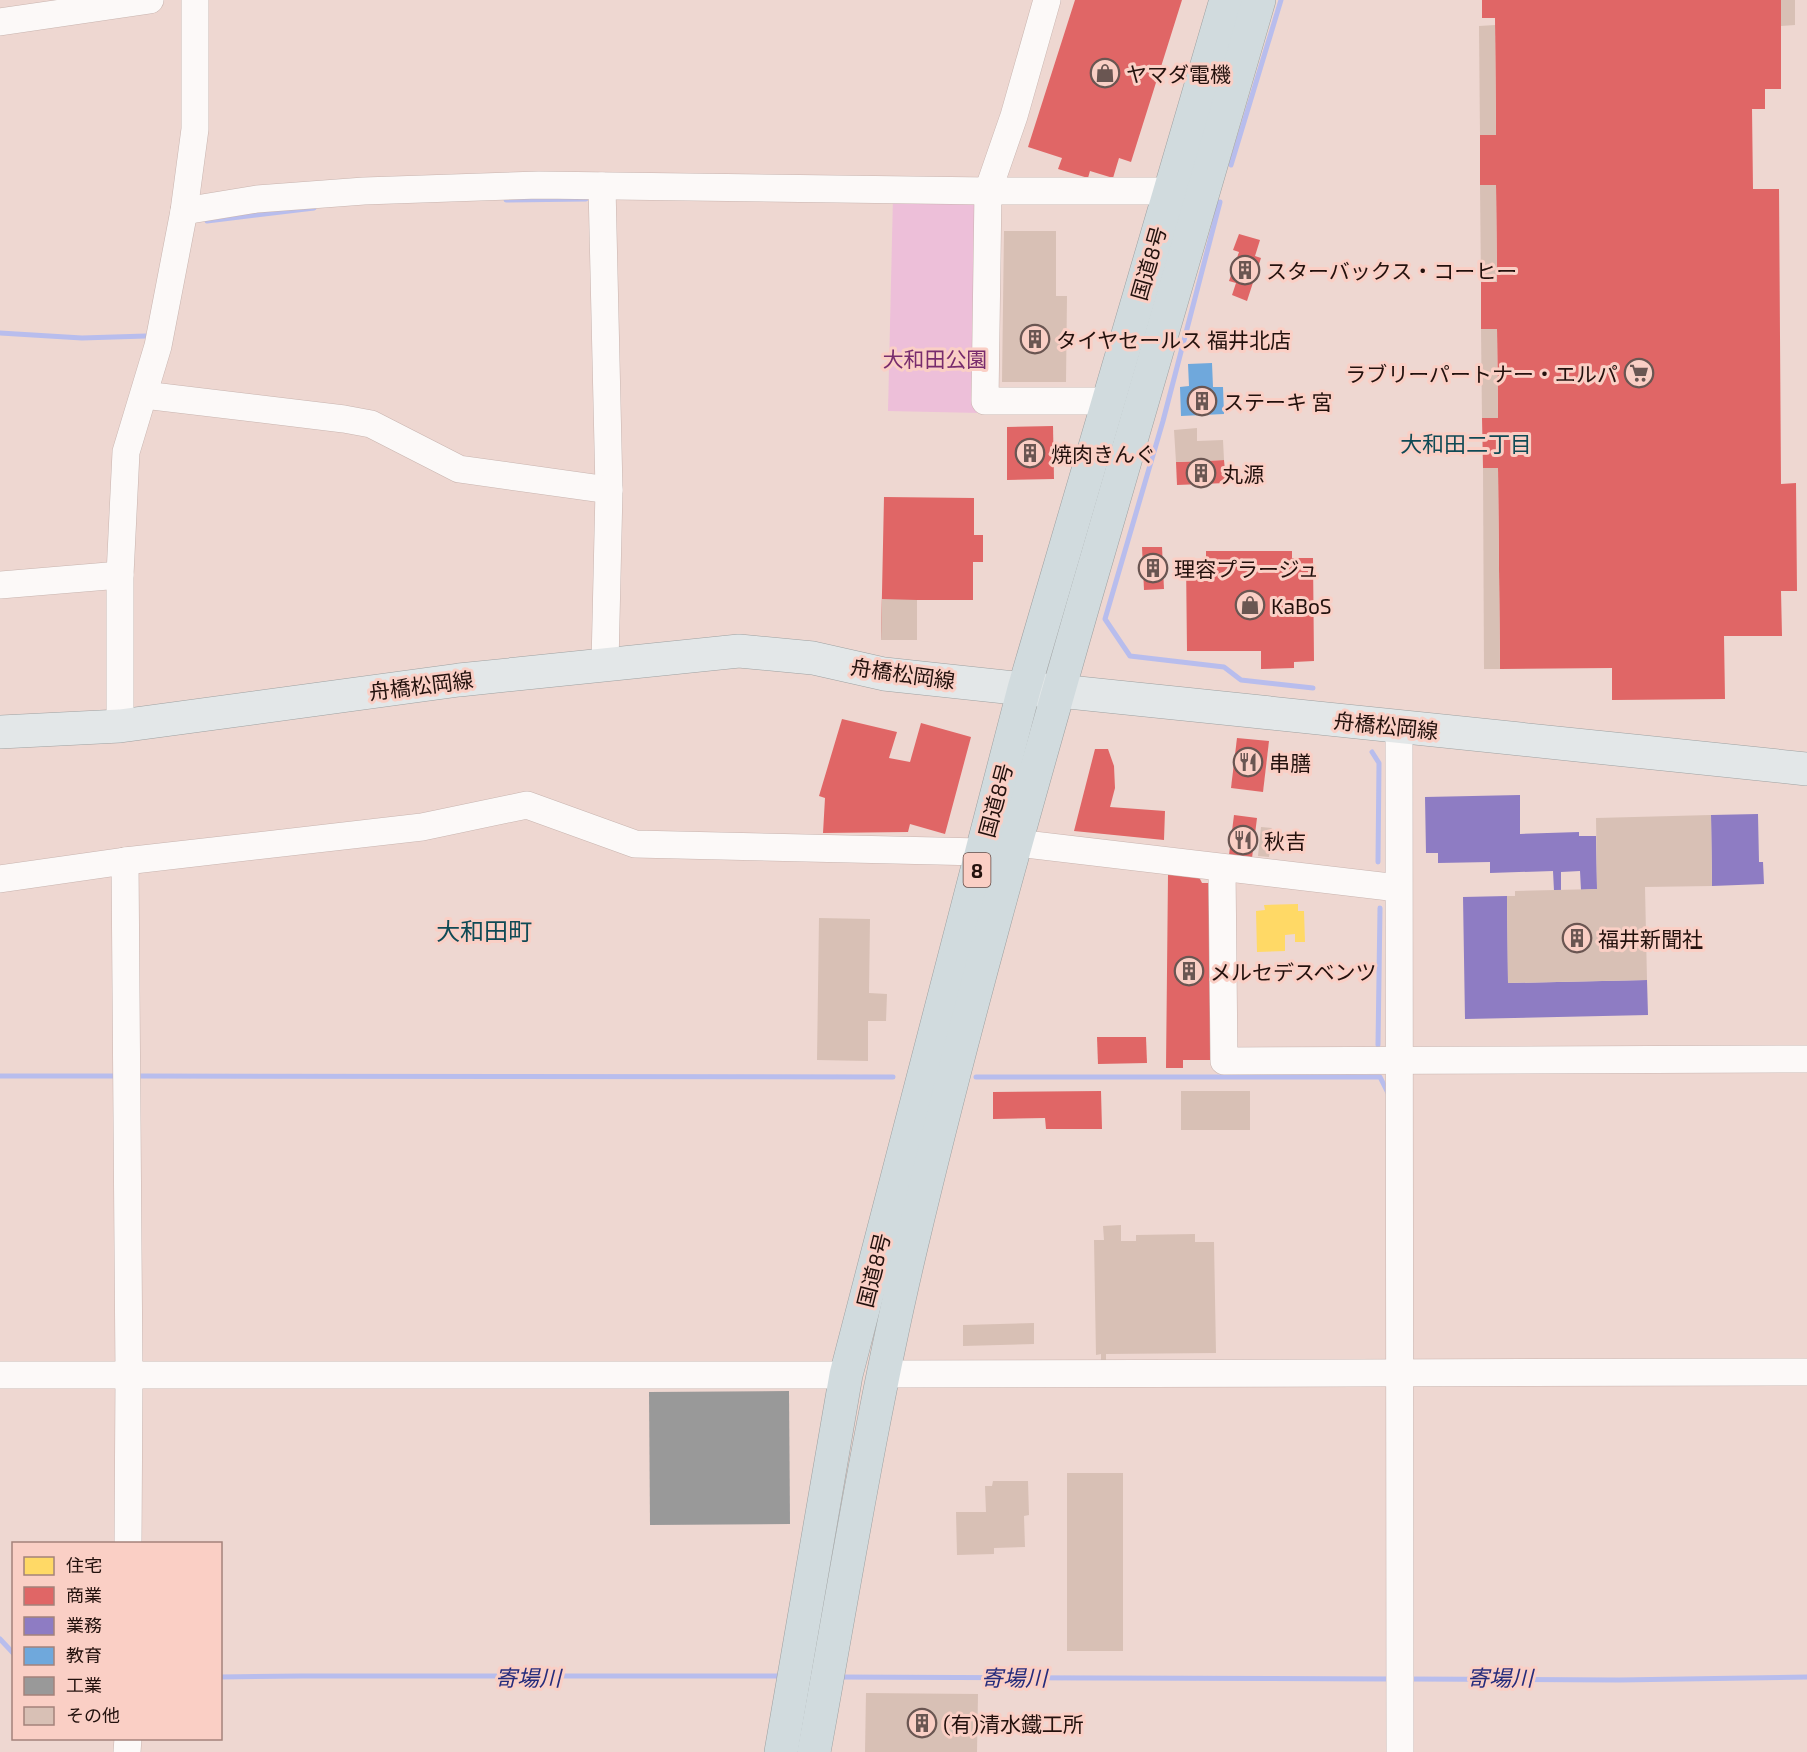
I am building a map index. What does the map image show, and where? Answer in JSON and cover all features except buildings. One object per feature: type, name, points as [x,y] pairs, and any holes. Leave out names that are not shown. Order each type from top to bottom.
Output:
[{"type":"highway","name":"国道8号","points":[[780,1752],[846,1375],[1024,689],[1226,0]]},
{"type":"highway","name":"国道8号","points":[[814,1752],[883,1374],[952,1079],[1059,691],[1259,0]]},
{"type":"main road","name":"舟橋松岡線","points":[[0,732],[120,726],[428,684],[739,651],[813,658],[884,674],[1807,769]]},
{"type":"street","points":[[0,22],[150,0]]},
{"type":"street","points":[[120,726],[120,575],[126,452],[158,346],[184,211],[195,129],[195,0]]},
{"type":"street","points":[[1047,0],[1014,116],[988,191],[985,401],[1108,400]]},
{"type":"street","points":[[184,211],[257,199],[364,191],[539,185],[988,191],[1169,190]]},
{"type":"street","points":[[602,186],[609,490],[605,664]]},
{"type":"street","points":[[144,395],[371,424],[459,469],[609,490]]},
{"type":"street","points":[[0,585],[120,575]]},
{"type":"street","points":[[1399,726],[1400,1752]]},
{"type":"street","points":[[0,879],[125,861],[422,827],[527,805],[635,844],[981,852]]},
{"type":"street","points":[[1016,843],[1398,888]]},
{"type":"street","points":[[125,861],[128,1542]]},
{"type":"street","points":[[1222,868],[1224,1061],[1807,1059]]},
{"type":"street","points":[[883,1374],[1807,1372]]},
{"type":"street","points":[[0,1375],[846,1375]]},
{"type":"green space","name":"大和田公園","points":[[893,197],[972,200],[984,215],[980,413],[888,411]]},
{"type":"waterway","points":[[1231,165],[1281,0]]},
{"type":"waterway","points":[[506,200],[586,199]]},
{"type":"waterway","points":[[1220,202],[1163,421],[1105,619],[1130,656],[1224,667],[1241,680],[1313,688]]},
{"type":"waterway","points":[[207,221],[314,208]]},
{"type":"waterway","points":[[0,333],[82,338],[146,336]]},
{"type":"waterway","points":[[1372,752],[1379,763],[1378,862]]},
{"type":"waterway","points":[[1378,1045],[1380,908]]},
{"type":"waterway","points":[[0,1076],[114,1076]]},
{"type":"waterway","points":[[140,1076],[893,1077]]},
{"type":"waterway","points":[[976,1077],[1380,1077],[1388,1093]]},
{"type":"waterway","name":"寄場川","points":[[0,1639],[12,1652]]},
{"type":"waterway","name":"寄場川","points":[[222,1677],[783,1676]]},
{"type":"waterway","name":"寄場川","points":[[837,1677],[1392,1679]]},
{"type":"waterway","name":"寄場川","points":[[1407,1679],[1619,1680],[1807,1677]]},
{"type":"place","name":"ヤマダ電機","points":[[1105,73]]},
{"type":"place","name":"スターバックス・コーヒー","points":[[1245,270]]},
{"type":"place","name":"タイヤセールス 福井北店","points":[[1035,339]]},
{"type":"place","name":"ラブリーパートナー・エルパ","points":[[1639,373]]},
{"type":"place","name":"ステーキ 宮","points":[[1202,401]]},
{"type":"place","name":"焼肉きんぐ","points":[[1030,453]]},
{"type":"place","name":"丸源","points":[[1201,473]]},
{"type":"place","name":"理容プラージュ","points":[[1153,568]]},
{"type":"place","name":"KaBoS","points":[[1250,605]]},
{"type":"place","name":"串膳","points":[[1248,762]]},
{"type":"place","name":"秋吉","points":[[1243,840]]},
{"type":"place","name":"福井新聞社","points":[[1577,938]]},
{"type":"place","name":"メルセデスベンツ","points":[[1189,971]]},
{"type":"place","name":"(有)清水鐵工所","points":[[922,1723]]},
{"type":"district","name":"大和田二丁目","points":[[1466,443]]},
{"type":"district","name":"大和田町","points":[[484,930]]}]
